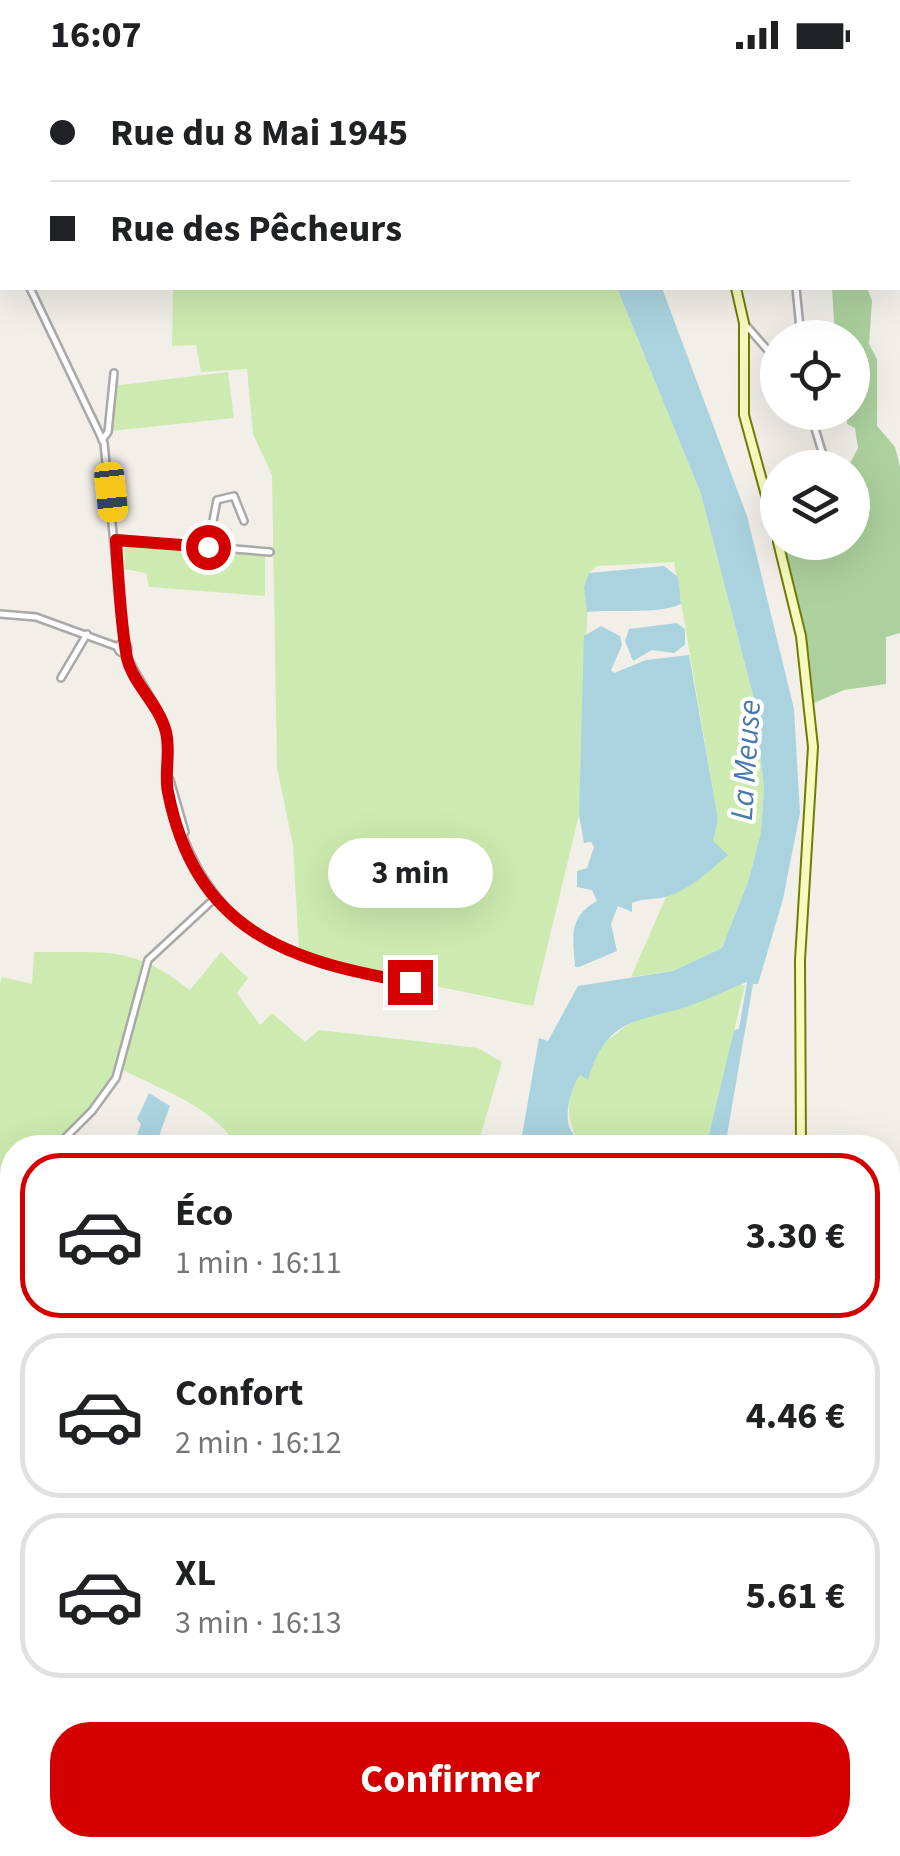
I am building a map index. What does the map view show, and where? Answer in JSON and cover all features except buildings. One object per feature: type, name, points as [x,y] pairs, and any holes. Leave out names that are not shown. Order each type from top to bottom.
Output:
[{"type":"main road","points":[[736,290],[744,323],[744,415],[760,477]]},
{"type":"main road","points":[[783,560],[801,636],[811,710],[813,787],[800,960],[801,1135]]},
{"type":"street","points":[[31,290],[102,440],[116,540],[121,645],[164,724],[171,761],[169,777],[192,863],[215,898],[256,936],[286,952],[410,982]]},
{"type":"street","points":[[796,290],[799,320]]},
{"type":"street","points":[[744,323],[760,341]]},
{"type":"street","points":[[102,440],[108,432],[114,373]]},
{"type":"street","points":[[208,547],[217,500],[234,496],[244,521]]},
{"type":"street","points":[[116,540],[270,552]]},
{"type":"street","points":[[3,614],[36,617],[121,645]]},
{"type":"street","points":[[62,678],[87,634]]},
{"type":"street","points":[[68,1135],[92,1112],[116,1078],[147,962],[170,935],[215,898]]},
{"type":"green space","points":[[173,290],[618,290],[701,494],[755,703],[764,789],[761,832],[749,879],[722,948],[673,971],[631,977],[666,897],[697,880],[718,819],[674,562],[597,566],[589,573],[579,815],[533,1006],[356,970],[299,951],[293,845],[277,768],[272,475],[253,434],[247,369],[201,372],[196,345],[172,346]]},
{"type":"green space","points":[[832,290],[868,290],[872,301],[870,330],[870,320],[834,320]]},
{"type":"green space","points":[[870,346],[877,359],[877,426],[895,447],[900,467],[900,633],[886,637],[886,684],[844,690],[814,703],[809,654],[787,560],[870,560],[870,450],[858,448],[855,430],[870,430]]},
{"type":"green space","points":[[228,372],[234,418],[111,431],[112,386]]},
{"type":"green space","points":[[125,543],[265,556],[265,596],[149,587],[146,573],[124,569]]},
{"type":"green space","points":[[34,952],[99,952],[151,965],[190,990],[221,952],[248,978],[237,993],[260,1025],[272,1013],[305,1042],[319,1030],[478,1048],[502,1062],[481,1135],[228,1135],[200,1110],[119,1068],[105,1096],[64,1135],[0,1135],[0,983],[2,977],[32,984]]},
{"type":"green space","points":[[734,985],[745,985],[709,1135],[576,1135],[569,1111],[572,1093],[580,1075],[587,1079],[599,1047],[637,1017],[695,1004]]},
{"type":"water","name":"La Meuse","points":[[618,290],[663,290],[747,516],[794,709],[800,813],[783,899],[758,984],[753,984],[727,1135],[709,1135],[734,1030],[739,1029],[747,982],[617,1031],[596,1058],[588,1080],[580,1075],[571,1095],[569,1126],[575,1135],[522,1135],[539,1038],[548,1041],[578,986],[673,971],[722,948],[749,879],[761,832],[764,789],[755,703],[701,494]]},
{"type":"water","points":[[664,566],[678,577],[681,604],[648,611],[587,612],[584,587],[589,573]]},
{"type":"water","points":[[677,623],[685,629],[685,645],[674,653],[652,650],[633,661],[625,641],[629,629]]},
{"type":"water","points":[[601,626],[620,636],[622,645],[611,670],[614,673],[646,660],[689,655],[718,819],[713,841],[728,855],[674,894],[632,903],[632,912],[618,906],[611,924],[617,951],[575,967],[574,929],[581,914],[597,901],[592,890],[577,887],[577,871],[587,868],[594,847],[591,842],[584,843],[579,815],[584,636]]},
{"type":"water","points":[[149,1093],[170,1106],[159,1135],[137,1135],[141,1124],[137,1119]]},
{"type":"route","points":[[208,547],[116,540],[126,653],[164,724],[171,761],[168,794],[192,863],[215,898],[270,945],[364,974],[410,982]]}]
